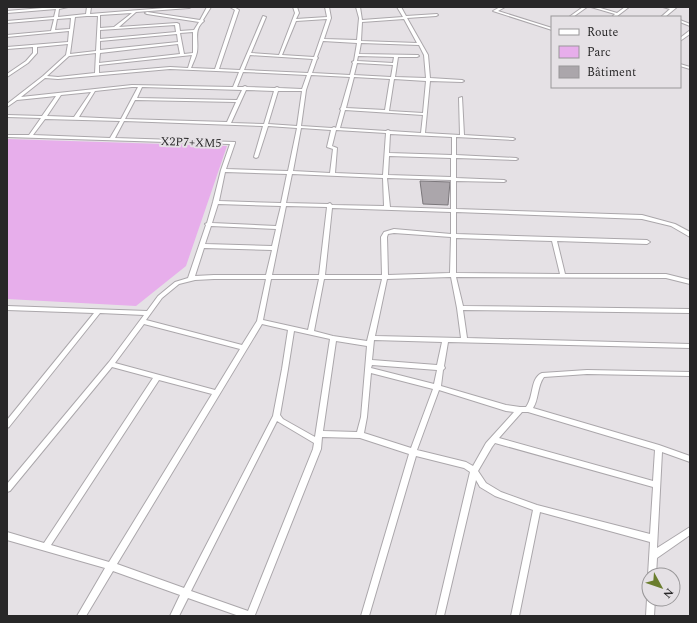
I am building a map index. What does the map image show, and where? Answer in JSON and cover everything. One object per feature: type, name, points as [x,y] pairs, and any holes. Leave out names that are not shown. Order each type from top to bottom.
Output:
[{"type":"street","points":[[53,32],[58,7]]},
{"type":"street","points":[[7,12],[66,7]]},
{"type":"street","points":[[88,16],[89,7]]},
{"type":"street","points":[[115,28],[136,11],[144,7]]},
{"type":"street","points":[[7,22],[99,16],[136,11],[189,7]]},
{"type":"street","points":[[189,69],[194,54],[195,31],[209,7]]},
{"type":"street","points":[[217,70],[237,10],[232,7]]},
{"type":"street","points":[[280,56],[297,13],[295,7]]},
{"type":"street","points":[[81,616],[260,321],[299,127],[304,90],[329,18],[327,7]]},
{"type":"street","points":[[332,174],[335,148],[329,147],[342,109],[360,42],[361,20],[358,7]]},
{"type":"street","points":[[399,7],[418,44],[426,55],[428,79],[423,134]]},
{"type":"street","points":[[502,7],[495,11],[551,29]]},
{"type":"street","points":[[572,16],[585,7]]},
{"type":"street","points":[[593,7],[618,14]]},
{"type":"street","points":[[615,16],[627,7]]},
{"type":"street","points":[[665,7],[674,8]]},
{"type":"street","points":[[665,16],[674,8]]},
{"type":"street","points":[[136,11],[202,21]]},
{"type":"street","points":[[361,20],[436,15]]},
{"type":"street","points":[[98,74],[99,16]]},
{"type":"street","points":[[68,55],[73,17]]},
{"type":"street","points":[[235,87],[264,17]]},
{"type":"street","points":[[294,20],[329,18]]},
{"type":"street","points":[[98,29],[177,24],[182,55]]},
{"type":"street","points":[[7,36],[71,30]]},
{"type":"street","points":[[98,40],[195,31]]},
{"type":"street","points":[[681,39],[690,32]]},
{"type":"street","points":[[321,40],[418,44]]},
{"type":"street","points":[[7,48],[70,43]]},
{"type":"street","points":[[7,106],[44,77],[68,55],[180,43]]},
{"type":"street","points":[[7,76],[27,62],[35,53],[35,46]]},
{"type":"street","points":[[98,64],[194,54]]},
{"type":"street","points":[[248,54],[316,58]]},
{"type":"street","points":[[356,55],[417,56]]},
{"type":"street","points":[[387,112],[396,56]]},
{"type":"street","points":[[354,62],[395,64]]},
{"type":"street","points":[[44,77],[58,78],[170,68],[462,81]]},
{"type":"street","points":[[16,99],[141,86],[245,87],[304,90]]},
{"type":"street","points":[[112,139],[141,86]]},
{"type":"street","points":[[229,123],[245,87]]},
{"type":"street","points":[[256,157],[277,88]]},
{"type":"street","points":[[76,118],[94,90]]},
{"type":"street","points":[[30,137],[59,95]]},
{"type":"street","points":[[461,98],[462,136]]},
{"type":"street","points":[[134,99],[239,100]]},
{"type":"street","points":[[342,109],[424,114]]},
{"type":"street","points":[[7,116],[229,123],[513,139]]},
{"type":"street","points":[[387,208],[385,176],[388,132]]},
{"type":"street","name":"X2P7+XM5","points":[[7,136],[233,143],[223,170],[216,202],[191,279]]},
{"type":"street","points":[[454,136],[453,275],[460,308],[464,340]]},
{"type":"street","points":[[386,154],[454,158],[516,159]]},
{"type":"street","points":[[223,170],[504,181]]},
{"type":"street","points":[[216,202],[284,203],[642,217],[667,222],[684,230],[690,235]]},
{"type":"street","points":[[311,332],[322,277],[330,205]]},
{"type":"street","points":[[208,224],[279,228]]},
{"type":"street","points":[[360,435],[364,417],[371,341],[385,277],[384,237],[386,233],[394,231],[453,236],[648,242]]},
{"type":"street","points":[[554,239],[563,276]]},
{"type":"street","points":[[202,246],[275,248]]},
{"type":"street","points":[[7,489],[111,364],[160,297],[177,283],[191,279],[214,277],[385,277],[453,275],[666,276],[690,282]]},
{"type":"street","points":[[7,308],[147,313]]},
{"type":"street","points":[[460,308],[690,311]]},
{"type":"street","points":[[7,425],[99,311]]},
{"type":"street","points":[[142,321],[243,348]]},
{"type":"street","points":[[260,321],[333,338],[371,341],[464,340],[690,346]]},
{"type":"street","points":[[174,616],[276,416],[291,328]]},
{"type":"street","points":[[7,536],[46,546],[111,566],[251,616],[317,449],[333,338]]},
{"type":"street","points":[[365,616],[413,452],[437,387],[442,368],[446,340]]},
{"type":"street","points":[[368,362],[442,368]]},
{"type":"street","points":[[111,364],[216,393]]},
{"type":"street","points":[[368,370],[437,387],[506,408],[524,410],[659,448],[690,459]]},
{"type":"street","points":[[440,616],[474,471],[484,452],[494,440],[532,404],[538,380],[542,376],[587,372],[690,374]]},
{"type":"street","points":[[46,546],[157,377]]},
{"type":"street","points":[[276,416],[281,421],[318,442]]},
{"type":"street","points":[[320,434],[360,435],[413,452],[466,465],[474,471],[483,485],[498,494],[537,508],[654,539]]},
{"type":"street","points":[[494,440],[657,485]]},
{"type":"street","points":[[653,567],[659,448]]},
{"type":"street","points":[[515,616],[537,508]]},
{"type":"street","points":[[654,555],[690,531]]},
{"type":"green space","points":[[7,139],[227,146],[186,266],[136,306],[7,299]]},
{"type":"building","points":[[420,181],[450,182],[448,205],[423,204]]}]
